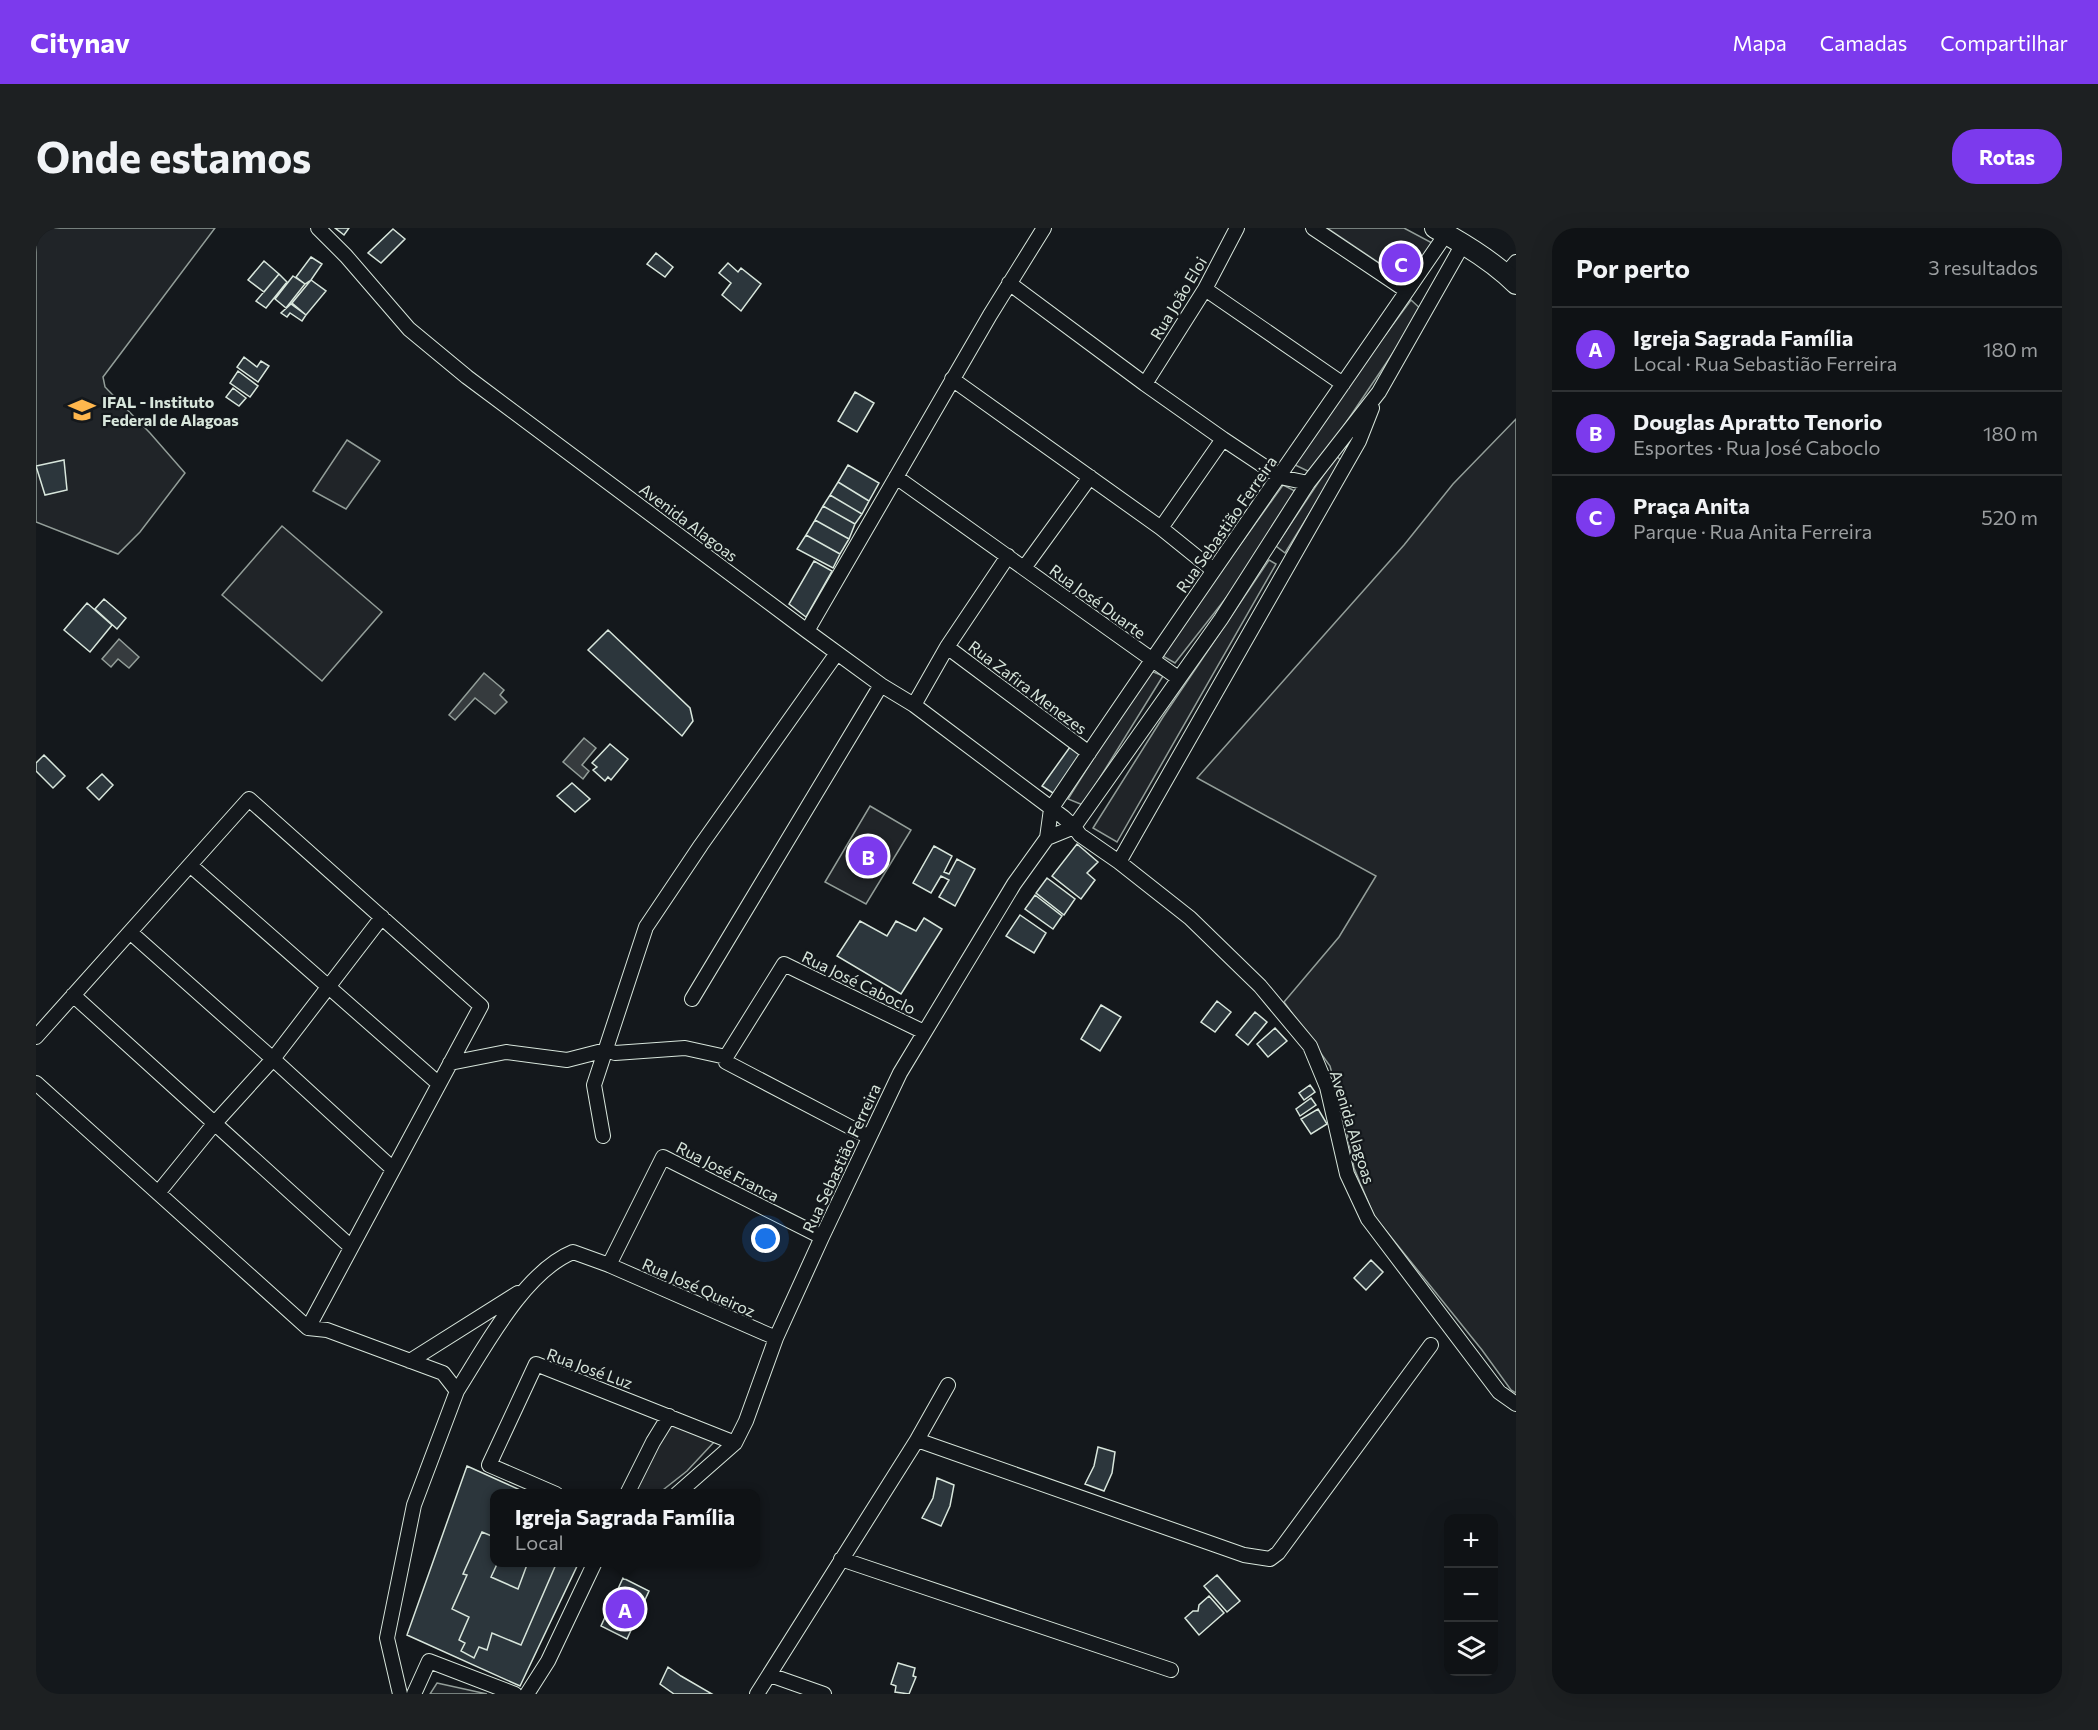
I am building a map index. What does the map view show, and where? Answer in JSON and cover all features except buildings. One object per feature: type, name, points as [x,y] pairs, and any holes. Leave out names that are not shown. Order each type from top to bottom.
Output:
[{"type":"main road","points":[[1441,231],[1513,273]]},
{"type":"street","name":"Avenida Alagoas","points":[[318,228],[346,256],[409,329],[467,377],[807,631],[881,685],[914,705],[1057,813],[1198,926],[1260,986],[1310,1046],[1327,1087],[1347,1174],[1368,1219],[1499,1392],[1516,1404]]},
{"type":"street","points":[[807,631],[952,379],[1044,228]]},
{"type":"street","name":"Rua João Eloi","points":[[1145,384],[1205,289],[1237,228]]},
{"type":"street","points":[[1313,228],[1407,291]]},
{"type":"street","name":"Rua Sebastião Ferreira","points":[[683,1489],[735,1443],[747,1420],[776,1338],[900,1073],[1014,884],[1047,838],[1057,813],[1089,753],[1407,291],[1441,231]]},
{"type":"street","points":[[1119,862],[1359,441],[1379,392],[1463,244]]},
{"type":"street","points":[[1010,283],[1223,439],[1280,477],[1308,483]]},
{"type":"street","points":[[1205,289],[1342,384]]},
{"type":"street","points":[[952,379],[1161,528],[1213,570]]},
{"type":"street","points":[[1047,838],[1077,831],[1178,678],[1221,620],[1308,483],[1379,392]]},
{"type":"street","points":[[1161,528],[1223,439]]},
{"type":"street","name":"Rua José Duarte","points":[[896,477],[1178,678]]},
{"type":"street","points":[[1024,568],[1090,477]]},
{"type":"street","points":[[1265,551],[1289,564]]},
{"type":"street","points":[[914,705],[947,647],[1008,556]]},
{"type":"street","name":"Rua Zafira Menezes","points":[[947,647],[1089,753]]},
{"type":"street","points":[[603,1136],[594,1085],[646,927],[837,653]]},
{"type":"street","points":[[692,999],[881,685]]},
{"type":"street","points":[[36,1037],[249,799],[481,1006],[308,1328]]},
{"type":"street","points":[[190,865],[440,1084]]},
{"type":"street","points":[[158,1192],[214,1124],[273,1059],[382,917]]},
{"type":"street","points":[[130,932],[393,1169]]},
{"type":"street","name":"Rua José Caboclo","points":[[726,1059],[784,964],[924,1032]]},
{"type":"street","points":[[73,995],[351,1247]]},
{"type":"street","points":[[450,1063],[506,1052],[567,1060],[606,1050],[615,1053],[685,1048],[726,1059],[869,1137]]},
{"type":"street","points":[[36,1083],[308,1328],[327,1330],[443,1373],[457,1391]]},
{"type":"street","name":"Rua José Franca","points":[[609,1265],[663,1157],[822,1237]]},
{"type":"street","name":"Rua José Queiroz","points":[[523,1291],[558,1258],[573,1252],[609,1265],[776,1338]]},
{"type":"street","points":[[410,1361],[523,1291]]},
{"type":"street","points":[[400,1694],[387,1638],[414,1505],[457,1391],[523,1291]]},
{"type":"street","points":[[917,1440],[1244,1555],[1270,1559],[1278,1553],[1431,1345]]},
{"type":"street","name":"Rua José Luz","points":[[544,1489],[489,1465],[536,1364],[735,1443]]},
{"type":"street","points":[[757,1694],[917,1440],[948,1385]]},
{"type":"street","points":[[630,1489],[669,1416]]},
{"type":"street","points":[[841,1559],[1171,1670]]},
{"type":"street","points":[[527,1694],[548,1660],[592,1567]]},
{"type":"street","points":[[414,1694],[429,1661],[515,1694]]},
{"type":"street","points":[[770,1675],[824,1694]]},
{"type":"shaded area","name":"IFAL - Instituto Federal de Alagoas","points":[[36,228],[215,228],[103,377],[105,387],[185,473],[140,532],[118,554],[36,522]]},
{"type":"shaded area","points":[[1327,228],[1404,228],[1434,244],[1409,283]]},
{"type":"shaded area","points":[[1411,300],[1422,310],[1312,473],[1295,465],[1354,377]]},
{"type":"shaded area","points":[[1516,419],[1516,1393],[1511,1390],[1482,1350],[1374,1216],[1354,1168],[1330,1066],[1284,1002],[1339,937],[1376,876],[1197,778],[1404,545],[1453,484]]},
{"type":"shaded area","points":[[347,440],[380,461],[346,509],[313,491]]},
{"type":"shaded area","points":[[1336,456],[1342,461],[1285,553],[1276,546]]},
{"type":"shaded area","points":[[1283,485],[1295,491],[1244,575],[1175,663],[1161,655]]},
{"type":"shaded area","points":[[282,526],[382,612],[322,681],[222,595]]},
{"type":"shaded area","points":[[1269,560],[1276,564],[1117,842],[1093,828],[1163,717]]},
{"type":"shaded area","points":[[119,639],[139,657],[129,668],[118,659],[111,667],[102,659]]},
{"type":"shaded area","points":[[1149,670],[1163,676],[1083,805],[1068,799]]},
{"type":"shaded area","points":[[484,673],[504,690],[500,695],[507,702],[495,714],[475,698],[455,720],[449,715]]},
{"type":"shaded area","points":[[584,738],[596,748],[582,765],[589,771],[583,779],[563,762]]},
{"type":"shaded area","points":[[870,806],[911,830],[866,904],[825,882]]},
{"type":"shaded area","points":[[674,1423],[715,1441],[687,1471],[664,1489],[636,1489],[668,1425]]},
{"type":"shaded area","points":[[437,1683],[487,1694],[430,1694]]},
{"type":"place","name":"Praça Anita","points":[[1401,263]]},
{"type":"place","name":"IFAL - Instituto Federal de Alagoas","points":[[82,410]]},
{"type":"place","name":"Douglas Apratto Tenorio","points":[[868,856]]},
{"type":"place","name":"Igreja Sagrada Família","points":[[625,1609]]}]
